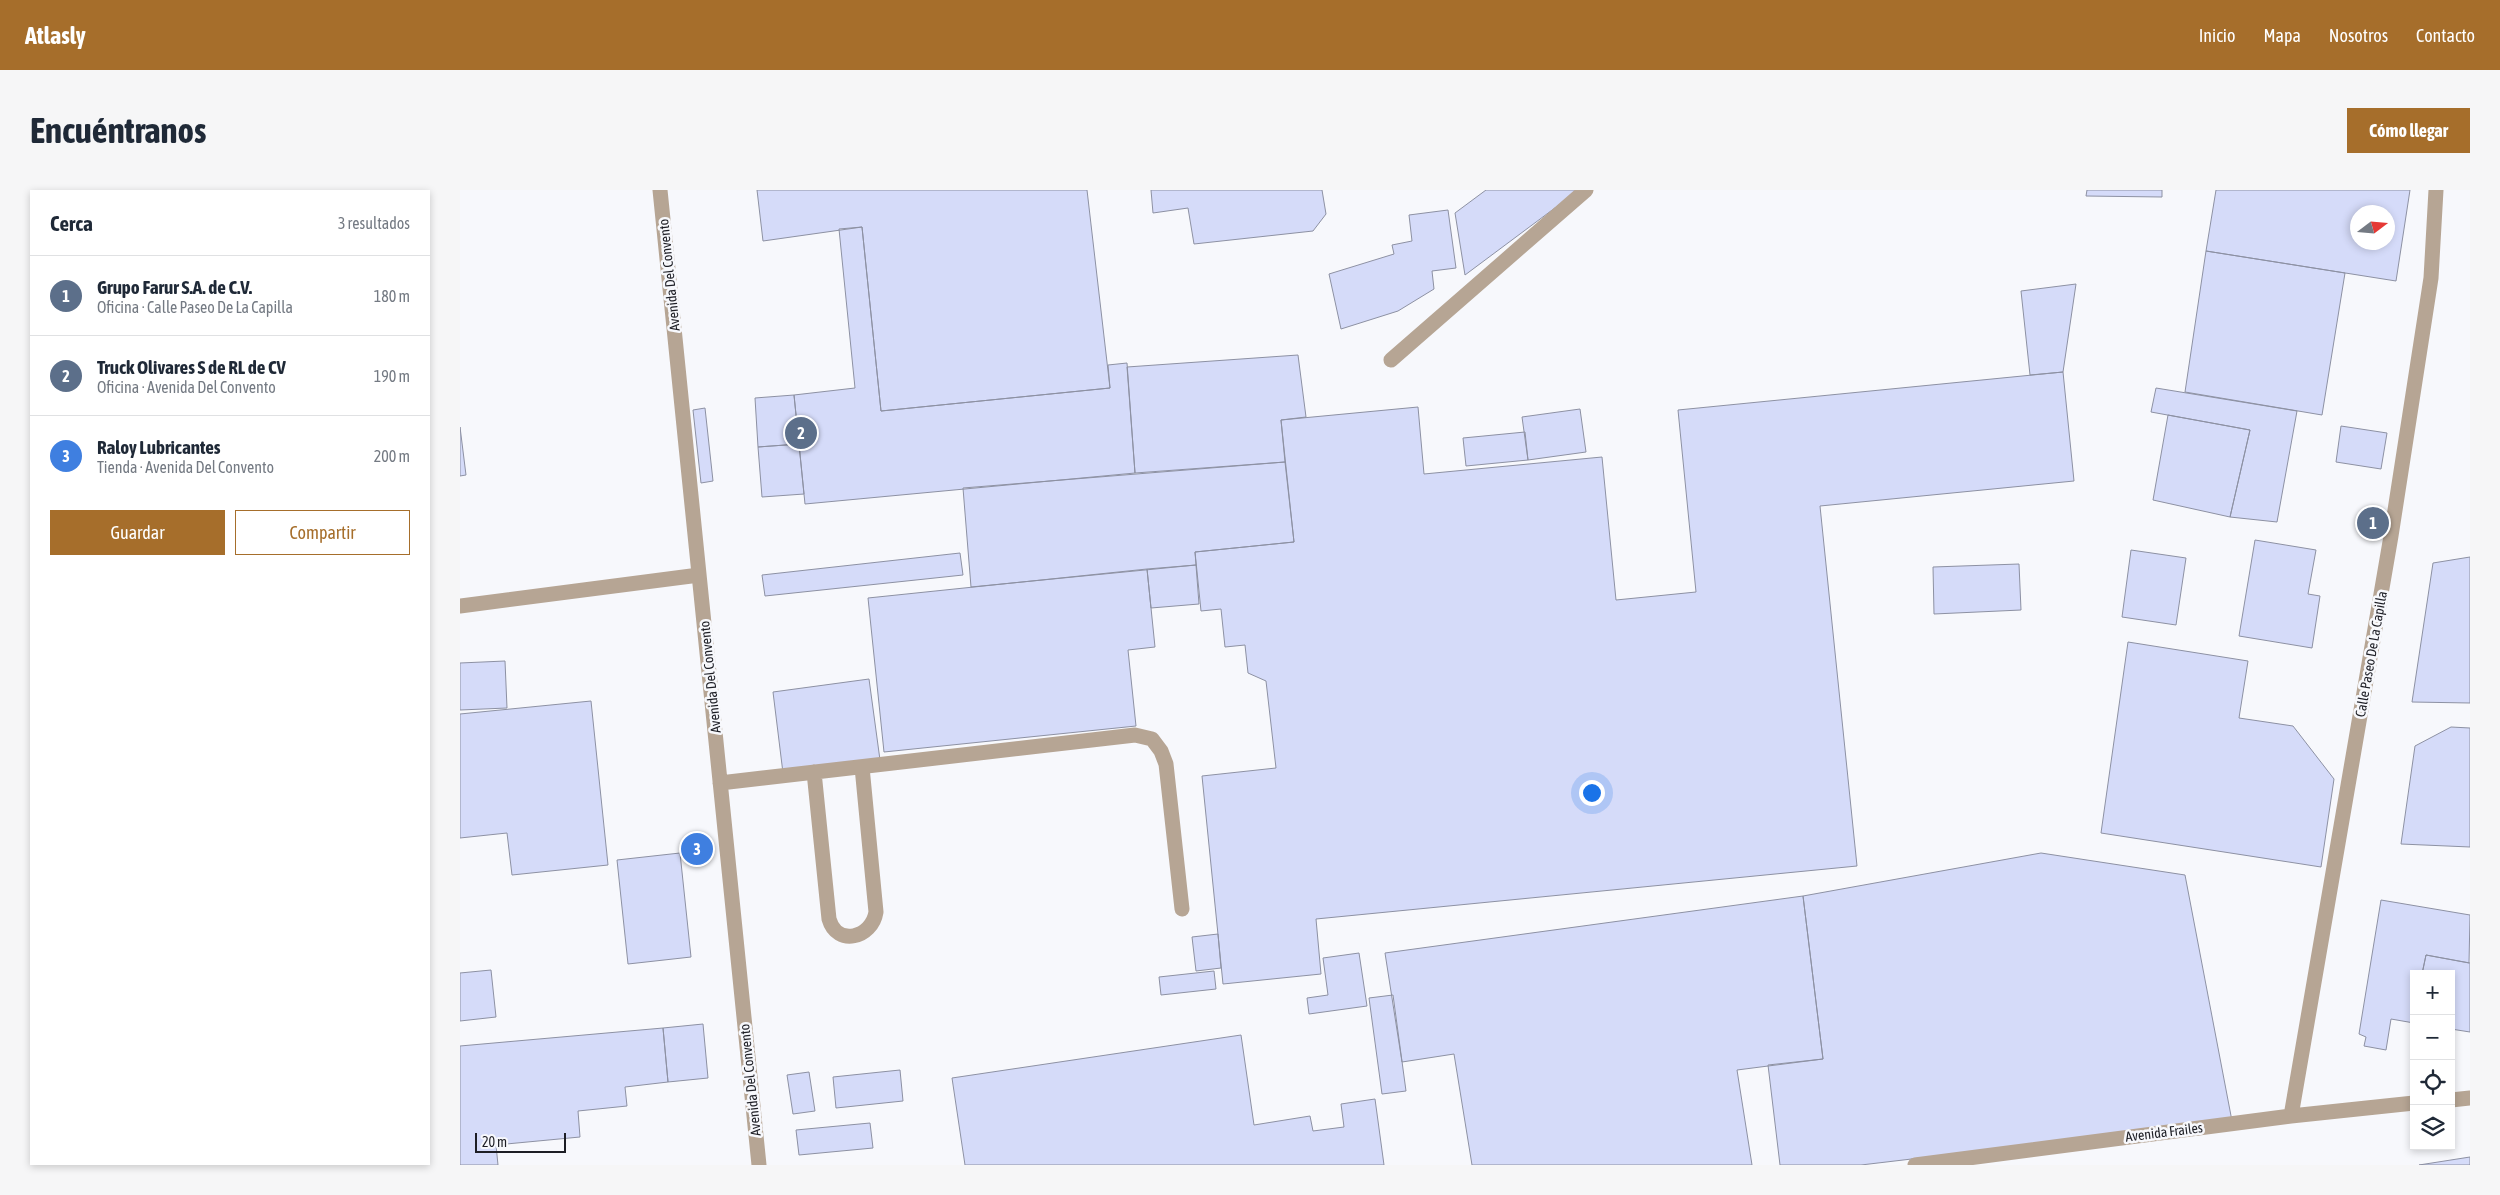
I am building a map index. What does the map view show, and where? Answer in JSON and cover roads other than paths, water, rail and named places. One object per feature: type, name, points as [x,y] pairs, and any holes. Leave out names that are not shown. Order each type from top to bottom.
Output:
[{"type":"street","name":"Avenida Del Convento","points":[[660,190],[759,1165]]},
{"type":"street","points":[[1391,360],[1586,190]]},
{"type":"street","name":"Calle Paseo De La Capilla","points":[[2291,1116],[2394,517],[2431,278],[2436,190]]},
{"type":"street","points":[[460,606],[700,575]]},
{"type":"street","points":[[720,783],[1135,735],[1152,739],[1161,751],[1166,764],[1182,909]]},
{"type":"street","points":[[814,772],[829,919],[836,933],[844,936],[860,934],[868,930],[874,923],[876,912],[862,767]]},
{"type":"street","points":[[2455,1100],[2470,1098]]},
{"type":"street","name":"Avenida Frailes","points":[[1915,1165],[2291,1116],[2410,1103]]},
{"type":"place","name":"Truck Olivares S de RL de CV","points":[[801,433]]},
{"type":"place","name":"Grupo Farur S.A. de C.V.","points":[[2373,523]]},
{"type":"place","name":"Raloy Lubricantes","points":[[697,849]]}]
